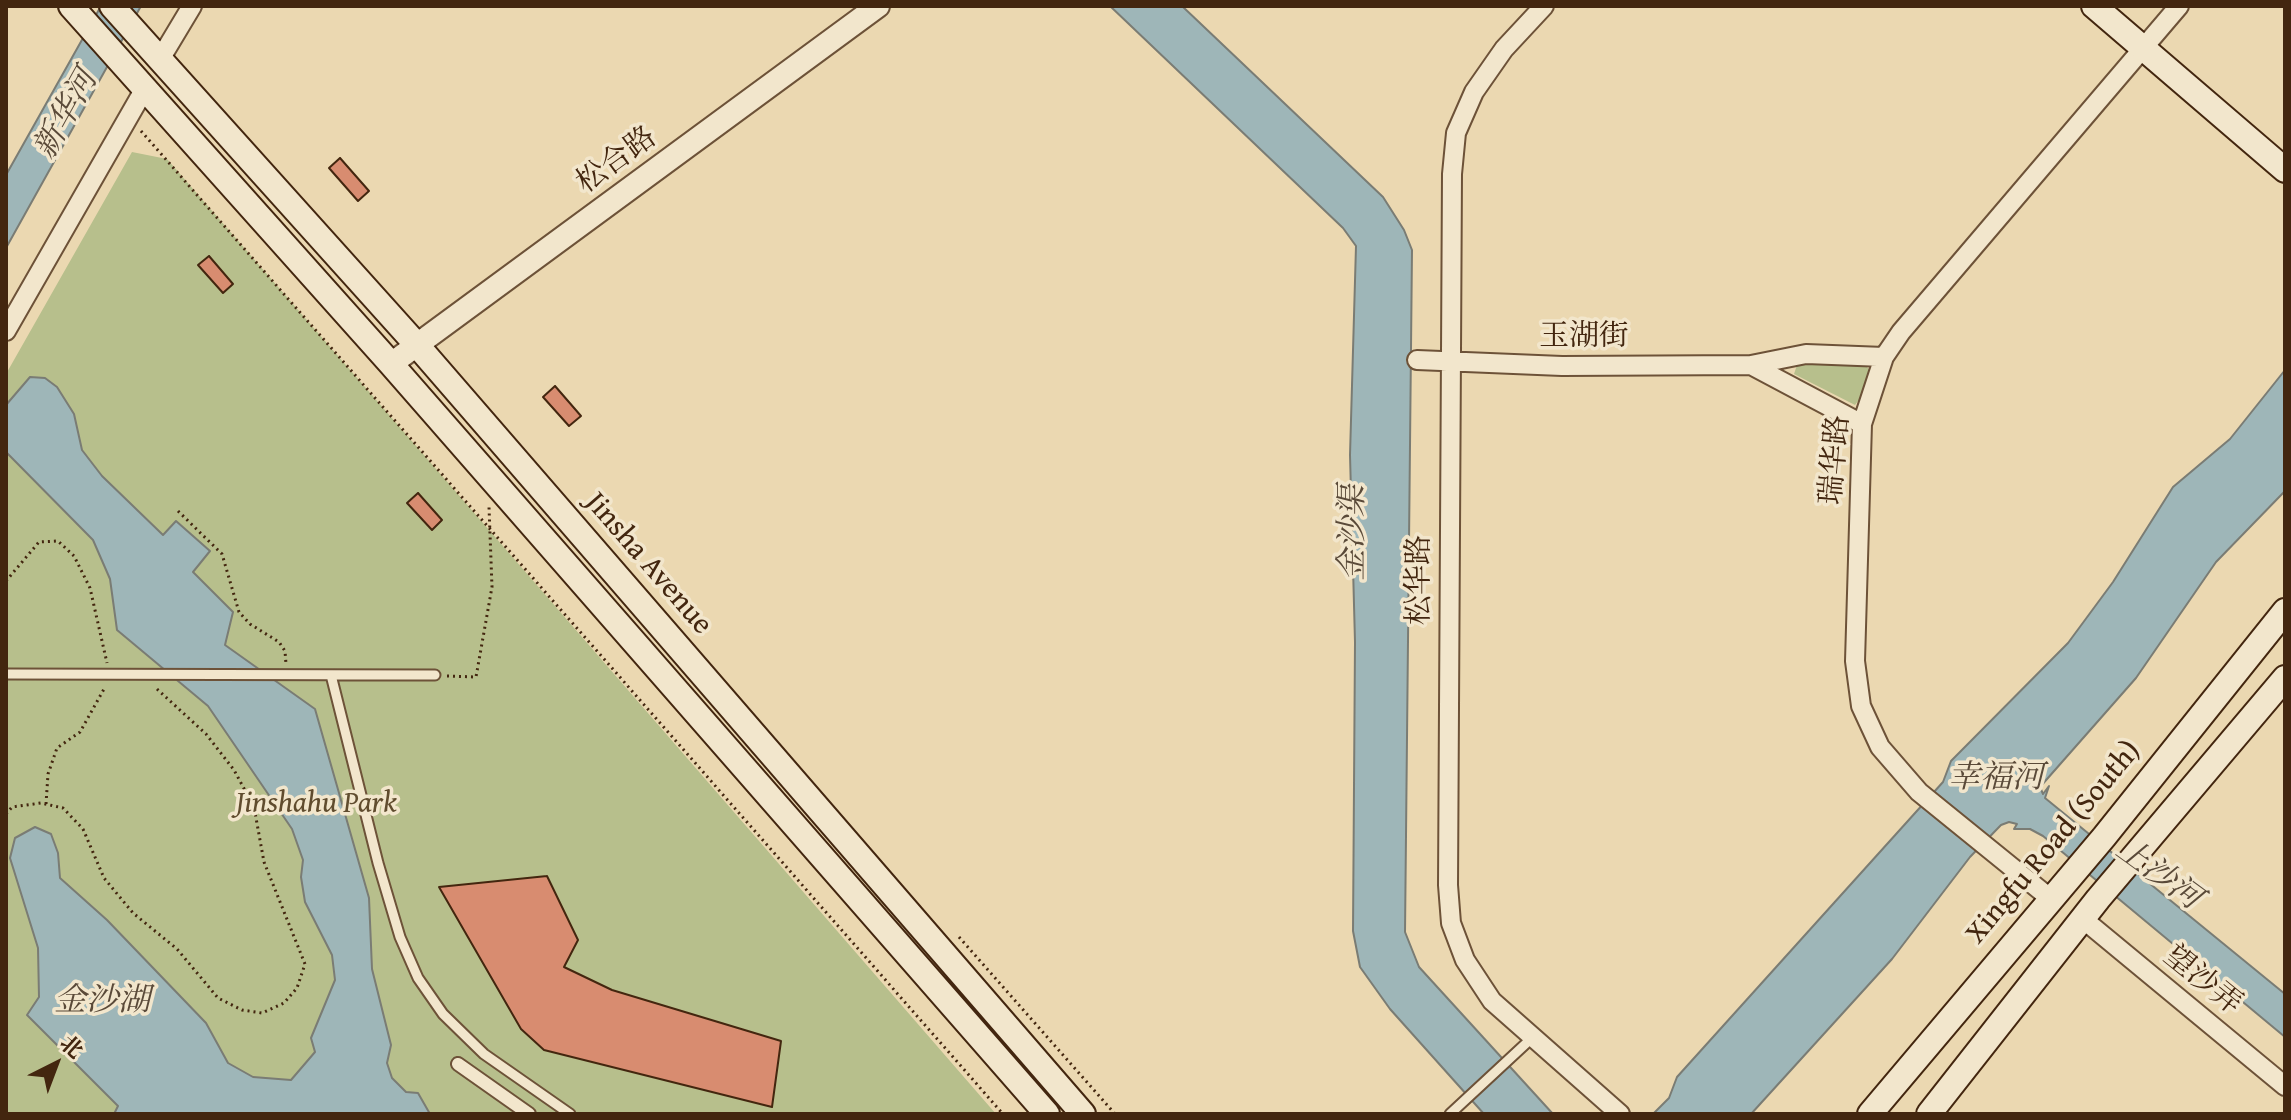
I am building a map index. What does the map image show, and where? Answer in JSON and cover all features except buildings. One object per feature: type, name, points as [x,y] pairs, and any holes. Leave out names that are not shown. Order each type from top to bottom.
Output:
[{"type":"main road","points":[[71,6],[391,364],[1047,1114]]},
{"type":"main road","name":"Jinsha Avenue","points":[[112,6],[416,344],[1083,1114]]},
{"type":"main road","points":[[2094,6],[2285,170]]},
{"type":"main road","name":"Xingfu Road (South)","points":[[1871,1112],[2104,837],[2285,611]]},
{"type":"main road","points":[[1929,1114],[2098,899],[2285,678]]},
{"type":"street","points":[[159,61],[192,6]]},
{"type":"street","name":"松合路","points":[[391,364],[878,6]]},
{"type":"street","name":"松华路","points":[[1544,6],[1504,49],[1474,92],[1456,133],[1452,174],[1449,362],[1448,885],[1451,923],[1465,960],[1492,1001],[1620,1114]]},
{"type":"street","name":"瑞华路","points":[[2051,899],[1919,792],[1880,747],[1861,706],[1855,661],[1862,424],[1884,357],[1901,332],[2179,6]]},
{"type":"street","points":[[6,331],[144,90]]},
{"type":"street","name":"玉湖街","points":[[1417,360],[1562,366],[1751,365],[1806,354],[1884,357]]},
{"type":"street","name":"玉湖街","points":[[1751,365],[1862,424]]},
{"type":"street","name":"望沙弄","points":[[2083,919],[2285,1086]]},
{"type":"street","points":[[458,1064],[529,1114]]},
{"type":"lane","points":[[6,674],[435,675]]},
{"type":"lane","points":[[331,675],[378,863],[400,937],[418,978],[443,1014],[484,1054],[570,1114]]},
{"type":"lane","points":[[1450,1114],[1533,1037]]},
{"type":"path","points":[[128,116],[1003,1114]]},
{"type":"path","points":[[435,675],[476,677],[492,587],[488,526],[490,479]]},
{"type":"path","points":[[178,511],[222,554],[239,612],[250,624],[279,642],[285,651],[287,673]]},
{"type":"path","points":[[6,581],[39,542],[58,541],[74,556],[90,588],[110,675],[97,707],[80,732],[57,748],[48,774],[46,804]]},
{"type":"path","points":[[6,814],[12,807],[46,804],[63,808],[83,829],[104,878],[133,913],[177,949],[218,998],[242,1010],[262,1013],[284,1003],[297,988],[305,964],[264,862],[254,807],[234,770],[206,734],[142,675]]},
{"type":"green space","name":"Jinshahu Park","points":[[132,152],[167,159],[996,1114],[6,1114],[6,374]]},
{"type":"green space","points":[[1798,362],[1864,364],[1870,370],[1865,392],[1855,405],[1794,374]]},
{"type":"water","name":"新华河","points":[[101,6],[141,6],[6,248],[6,175]]},
{"type":"water","name":"金沙渠","points":[[1110,6],[1182,6],[1383,197],[1404,230],[1412,250],[1405,932],[1419,967],[1553,1114],[1484,1114],[1390,1009],[1360,967],[1353,931],[1355,642],[1350,455],[1356,246],[1343,228]]},
{"type":"water","name":"幸福河","points":[[2285,370],[2285,491],[2216,562],[2136,678],[2040,787],[2043,794],[2049,786],[2045,798],[2285,994],[2285,1037],[2043,836],[2030,829],[2014,829],[2017,824],[2009,822],[2001,825],[1970,857],[1892,959],[1751,1114],[1653,1114],[1669,1098],[1677,1077],[1943,782],[1951,761],[2068,643],[2113,582],[2173,487],[2230,439]]},
{"type":"water","name":"金沙湖","points":[[30,377],[45,378],[57,387],[74,414],[82,450],[102,476],[163,535],[176,521],[210,551],[193,572],[233,612],[225,645],[315,709],[369,898],[372,969],[391,1045],[387,1063],[392,1078],[406,1092],[418,1093],[430,1114],[114,1114],[118,1106],[27,1015],[39,997],[38,948],[10,858],[15,838],[35,827],[51,834],[58,853],[60,878],[107,920],[206,1023],[228,1063],[253,1077],[291,1080],[315,1052],[311,1038],[335,980],[332,955],[305,902],[301,877],[303,860],[292,829],[208,706],[117,630],[110,579],[93,540],[6,452],[6,405]]},
{"type":"water label","name":"上沙河","points":[[2158,875]]}]
